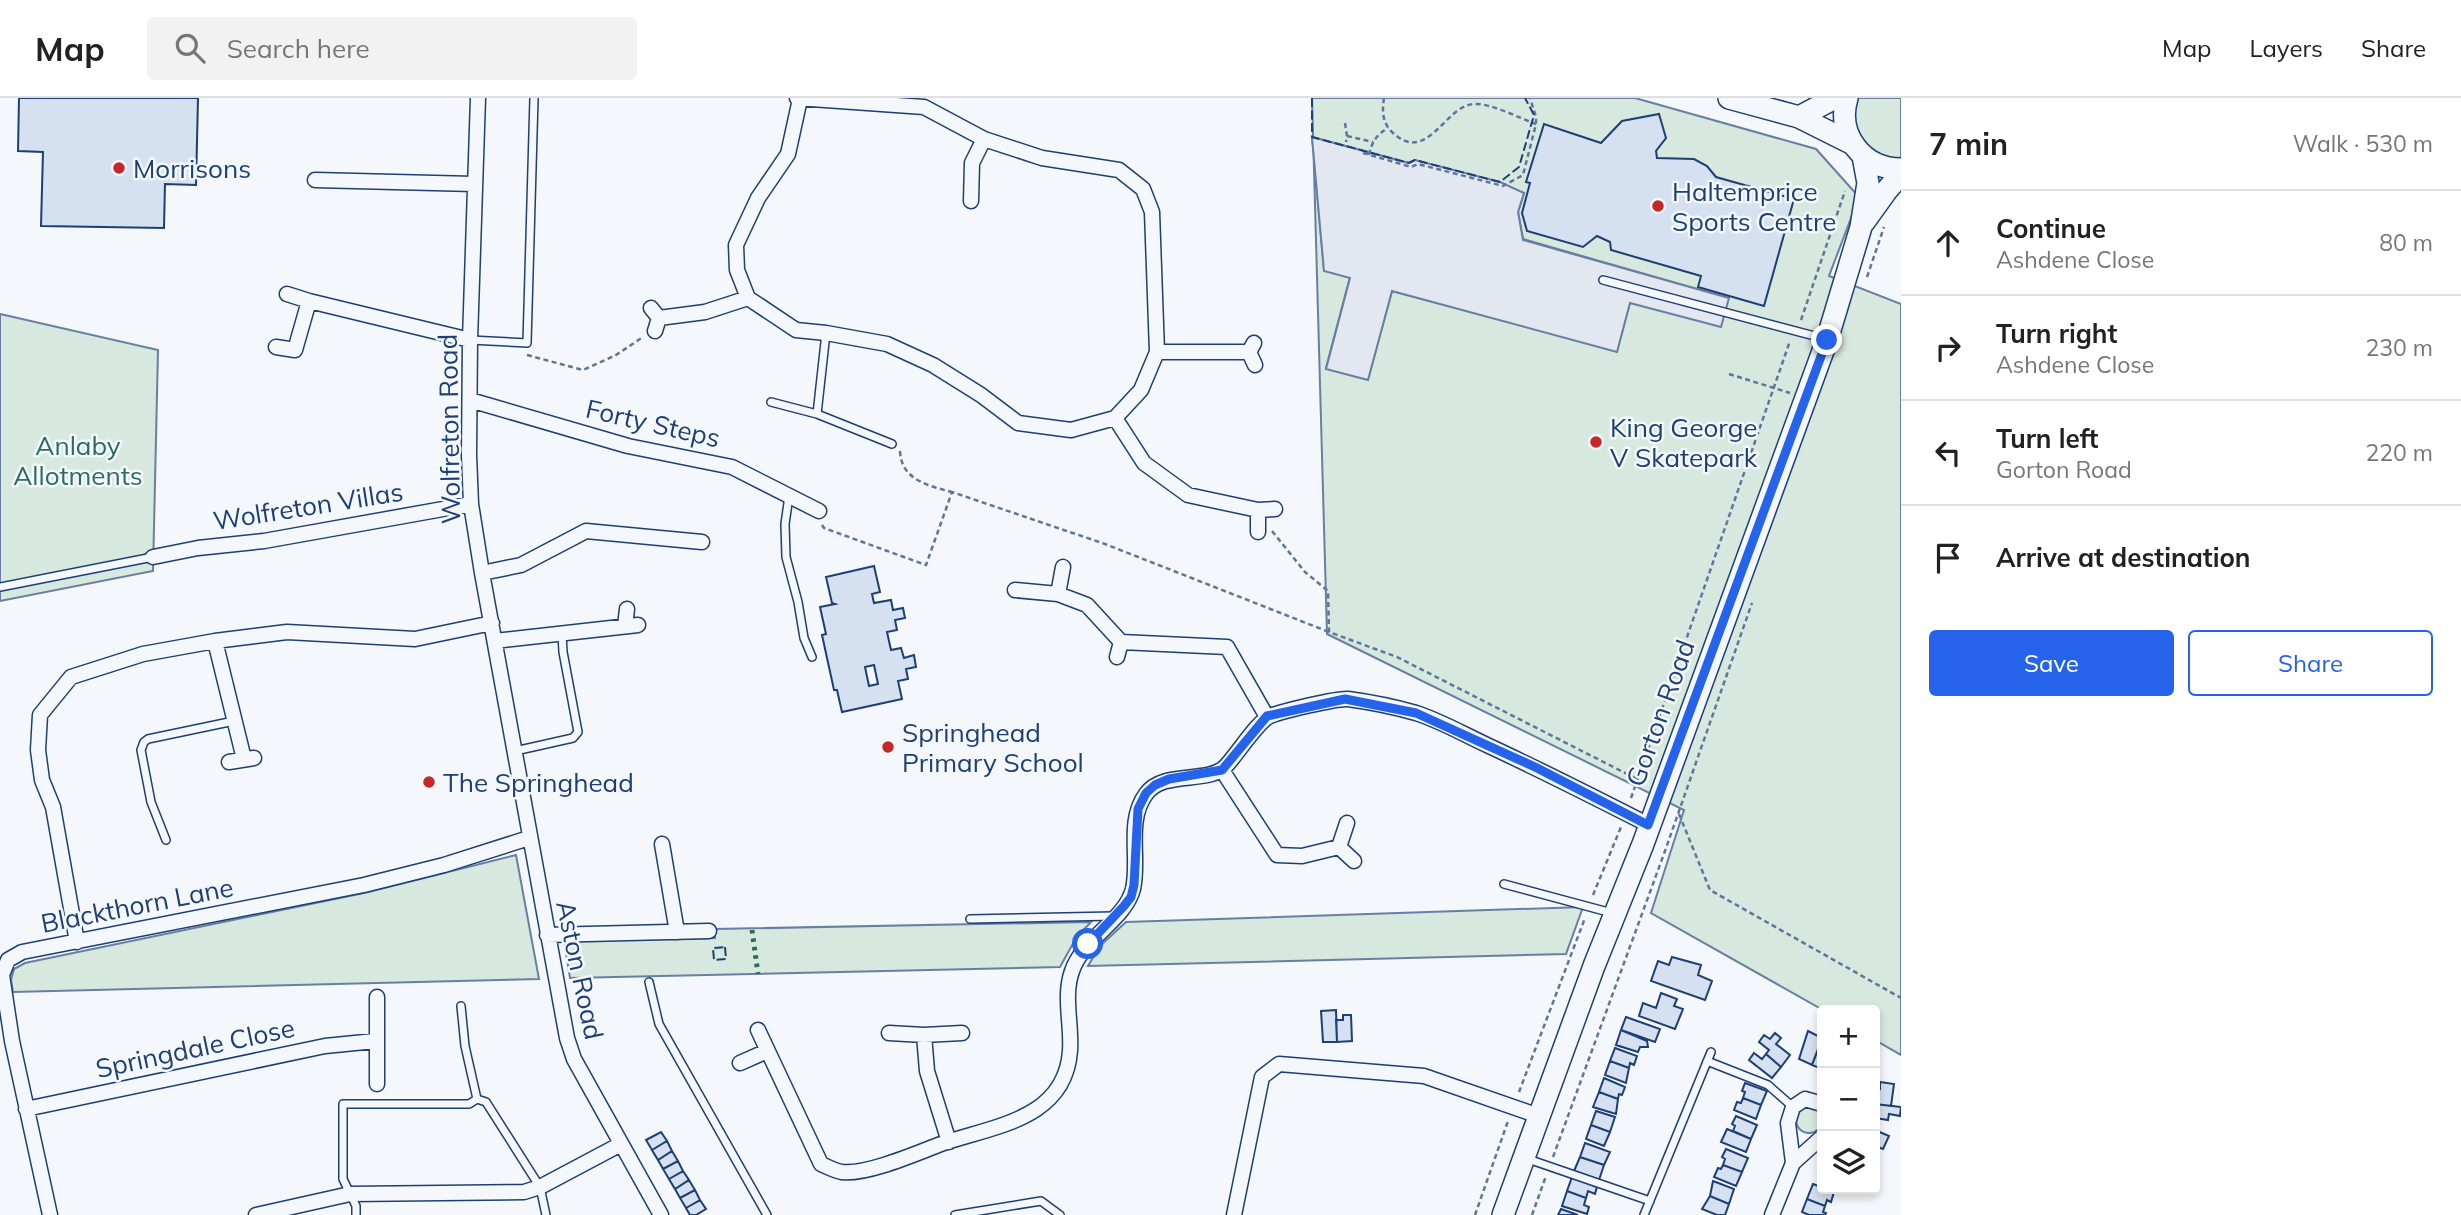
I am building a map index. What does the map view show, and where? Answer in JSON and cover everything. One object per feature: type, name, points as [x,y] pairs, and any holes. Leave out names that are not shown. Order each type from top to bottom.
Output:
[{"type":"main road","points":[[1729,98],[1799,117],[1857,150],[1875,164],[1901,171]]},
{"type":"main road","points":[[1799,117],[1836,98]]},
{"type":"main road","name":"Gorton Road","points":[[1503,1215],[1827,340],[1861,227],[1868,183],[1857,150],[1844,126],[1847,98]]},
{"type":"main road","name":"Gorton Road","points":[[1861,227],[1901,171]]},
{"type":"street","name":"Wolfreton Road","points":[[478,98],[470,340],[471,504],[529,838]]},
{"type":"street","points":[[798,99],[923,107],[984,139],[1042,158],[1119,170],[1143,189],[1152,212],[1157,352],[1141,390],[1115,418],[1071,430],[1018,423],[981,395],[933,365],[887,344],[796,330],[748,298],[737,270],[736,245],[758,198],[788,154],[798,99]]},
{"type":"street","points":[[971,201],[972,163],[984,139]]},
{"type":"street","points":[[315,180],[474,184]]},
{"type":"street","points":[[286,294],[309,302],[470,340]]},
{"type":"street","points":[[655,319],[705,312],[748,298]]},
{"type":"street","points":[[276,347],[295,350],[309,302]]},
{"type":"street","points":[[1157,352],[1252,354]]},
{"type":"street","name":"Forty Steps","points":[[470,400],[628,446],[732,467],[816,509]]},
{"type":"street","points":[[1115,418],[1144,463],[1188,495],[1258,521],[1275,509]]},
{"type":"street","name":"Wolfreton Villas","points":[[153,557],[198,548],[264,541],[471,504]]},
{"type":"street","points":[[482,573],[521,565],[586,531],[702,542]]},
{"type":"street","points":[[1058,594],[1063,567]]},
{"type":"street","points":[[1015,590],[1058,594],[1087,605],[1119,650],[1227,647],[1267,716]]},
{"type":"street","points":[[495,641],[632,626],[626,609]]},
{"type":"street","points":[[77,942],[53,807],[42,780],[38,750],[40,715],[71,677],[143,654],[215,641],[287,632],[415,639],[492,623]]},
{"type":"street","points":[[215,641],[242,760]]},
{"type":"street","points":[[758,1030],[821,1164],[843,1172],[873,1168],[1020,1121],[1040,1108],[1055,1092],[1065,1074],[1070,1052],[1068,989],[1072,971],[1088,944],[1131,897],[1138,809],[1146,793],[1155,785],[1169,779],[1222,770],[1267,716],[1345,699],[1416,713],[1535,767],[1648,825]]},
{"type":"street","points":[[1222,770],[1277,855],[1302,856],[1339,847]]},
{"type":"street","points":[[1339,847],[1348,824]]},
{"type":"street","name":"Blackthorn Lane","points":[[50,1215],[26,1109],[6,1042],[2,975],[3,965],[8,960],[22,952],[364,885],[444,865],[529,838]]},
{"type":"street","name":"Aston Road","points":[[529,838],[567,1038],[574,1059],[662,1215]]},
{"type":"street","points":[[662,844],[677,932]]},
{"type":"street","points":[[1339,847],[1354,861]]},
{"type":"street","points":[[547,935],[709,931]]},
{"type":"street","points":[[377,997],[377,1084]]},
{"type":"street","points":[[889,1033],[962,1033]]},
{"type":"street","points":[[924,1035],[928,1071],[949,1142]]},
{"type":"street","name":"Springdale Close","points":[[26,1109],[325,1046],[375,1041]]},
{"type":"street","points":[[740,1063],[767,1051]]},
{"type":"street","points":[[1234,1215],[1262,1077],[1279,1064],[1424,1076],[1539,1116]]},
{"type":"street","points":[[1793,1163],[1788,1123],[1793,1107],[1805,1100],[1817,1103]]},
{"type":"street","points":[[1772,1215],[1793,1163],[1817,1142]]},
{"type":"street","points":[[256,1215],[350,1195],[524,1192],[540,1188],[621,1144]]},
{"type":"lane","points":[[470,340],[527,343],[534,98]]},
{"type":"lane","points":[[1604,280],[1827,340]]},
{"type":"lane","points":[[817,414],[826,333]]},
{"type":"lane","points":[[771,402],[817,414],[892,444]]},
{"type":"lane","points":[[789,496],[785,524],[786,557],[799,602],[804,638],[812,657]]},
{"type":"lane","points":[[0,587],[153,557]]},
{"type":"lane","points":[[516,751],[573,738],[578,732],[562,634]]},
{"type":"lane","points":[[166,840],[151,802],[141,750],[144,743],[148,739],[234,721]]},
{"type":"lane","points":[[1504,884],[1616,914]]},
{"type":"lane","points":[[971,919],[1115,916]]},
{"type":"lane","points":[[649,982],[659,1024],[767,1215]]},
{"type":"lane","points":[[461,1006],[465,1046],[477,1099]]},
{"type":"lane","points":[[1644,1215],[1711,1052]]},
{"type":"lane","points":[[1707,1061],[1768,1085],[1793,1107]]},
{"type":"lane","points":[[477,1099],[486,1102],[540,1188],[546,1215]]},
{"type":"lane","points":[[356,1215],[356,1206],[343,1179],[343,1104],[469,1104],[477,1099]]},
{"type":"lane","points":[[1525,1157],[1650,1201]]},
{"type":"lane","points":[[955,1215],[1041,1201],[1060,1215]]},
{"type":"path","points":[[1384,98],[1383,116],[1388,128],[1406,141],[1420,141],[1430,137],[1461,108],[1473,104],[1484,105],[1536,124]]},
{"type":"path","points":[[1363,153],[1411,167],[1419,164],[1503,186],[1523,175],[1536,124],[1530,98]]},
{"type":"path","points":[[1345,123],[1348,136],[1346,142]]},
{"type":"path","points":[[1369,155],[1373,142],[1388,128]]},
{"type":"path","points":[[1348,136],[1373,142]]},
{"type":"path","points":[[1394,141],[1397,137]]},
{"type":"path","points":[[1475,1215],[1638,780],[1793,331],[1802,319],[1845,191]]},
{"type":"path","points":[[520,353],[583,370],[616,355],[635,341],[655,319]]},
{"type":"path","points":[[1729,374],[1804,398]]},
{"type":"path","points":[[892,444],[900,449],[900,460],[913,479],[1105,544],[1397,657],[1638,780]]},
{"type":"path","points":[[816,509],[824,528],[926,565],[952,492]]},
{"type":"path","points":[[1258,521],[1274,532],[1305,572],[1328,591],[1329,632]]},
{"type":"path","points":[[1679,812],[1710,890],[1901,998]]},
{"type":"path","points":[[1532,1215],[1618,974]]},
{"type":"green space","points":[[1312,98],[1635,98],[1816,149],[1859,197],[1829,276],[1901,304],[1901,1055],[1880,1043],[1880,1005],[1817,1007],[1651,913],[1684,810],[1327,634],[1314,155],[1324,270],[1350,277],[1326,368],[1368,379],[1392,291],[1617,351],[1630,302],[1721,326],[1728,298],[1523,239],[1518,212],[1524,193],[1415,160],[1409,163],[1313,137]]},
{"type":"green space","points":[[1857,98],[1901,98],[1901,158],[1878,154],[1862,140],[1854,120]]},
{"type":"green space","name":"Anlaby Allotments","points":[[0,314],[158,350],[153,571],[0,601]]},
{"type":"green space","points":[[516,855],[539,979],[13,992],[11,980],[14,969],[25,963],[364,893]]},
{"type":"green space","points":[[1583,907],[1566,954],[1088,966],[1100,946],[1126,922]]},
{"type":"green space","points":[[1091,922],[1076,938],[1060,967],[570,978],[564,941],[715,938],[715,929]]},
{"type":"green space","points":[[1804,1108],[1817,1110],[1817,1130],[1804,1132],[1797,1125],[1797,1115]]},
{"type":"shaded area","points":[[1312,137],[1408,163],[1415,160],[1500,182],[1524,193],[1518,212],[1523,240],[1729,298],[1721,327],[1630,303],[1617,352],[1392,291],[1368,380],[1326,369],[1350,278],[1324,271]]},
{"type":"building","name":"Morrisons","points":[[19,98],[198,98],[196,185],[165,184],[164,228],[41,226],[43,152],[18,151]]},
{"type":"building","name":"Haltemprice Sports Centre","points":[[1659,114],[1666,138],[1656,151],[1657,158],[1694,159],[1707,166],[1716,177],[1794,199],[1764,306],[1698,287],[1701,276],[1611,250],[1610,242],[1597,236],[1583,247],[1527,231],[1522,213],[1530,183],[1526,182],[1544,124],[1601,143],[1622,121]]},
{"type":"building","name":"Springhead Primary School","points":[[874,566],[880,592],[872,594],[874,603],[891,600],[893,610],[903,608],[905,618],[895,620],[897,630],[887,632],[891,650],[901,648],[904,658],[914,655],[916,667],[906,669],[908,679],[898,681],[902,699],[842,712],[837,690],[834,690],[822,635],[826,634],[820,607],[835,604],[832,603],[826,577]],"holes":[[[874,665],[878,684],[869,686],[865,667]]]},
{"type":"building","points":[[1672,957],[1701,965],[1698,975],[1712,981],[1705,1000],[1651,981],[1658,961],[1669,965]]},
{"type":"building","points":[[1661,993],[1677,999],[1674,1006],[1683,1009],[1675,1029],[1639,1016],[1643,1003],[1656,1008]]},
{"type":"building","points":[[1336,1010],[1337,1042],[1323,1042],[1321,1011]]},
{"type":"building","points":[[1343,1015],[1351,1015],[1352,1041],[1337,1042],[1336,1020],[1343,1020]]},
{"type":"building","points":[[1626,1017],[1660,1029],[1655,1042],[1621,1030]]},
{"type":"building","points":[[1621,1030],[1647,1041],[1648,1047],[1640,1047],[1638,1052],[1616,1045]]},
{"type":"building","points":[[1808,1031],[1817,1036],[1817,1052],[1812,1065],[1799,1059]]},
{"type":"building","points":[[1775,1033],[1781,1038],[1776,1044],[1790,1055],[1781,1067],[1766,1054],[1769,1050],[1759,1042],[1764,1035],[1770,1039]]},
{"type":"building","points":[[1615,1048],[1637,1056],[1634,1065],[1630,1063],[1629,1068],[1610,1061]]},
{"type":"building","points":[[1817,1052],[1817,1067],[1812,1065]]},
{"type":"building","points":[[1754,1053],[1762,1059],[1766,1054],[1781,1067],[1772,1078],[1749,1060]]},
{"type":"building","points":[[1610,1061],[1629,1068],[1626,1083],[1605,1075]]},
{"type":"building","points":[[1604,1078],[1625,1087],[1618,1099],[1599,1092]]},
{"type":"building","points":[[1880,1082],[1894,1084],[1891,1106],[1880,1105]]},
{"type":"building","points":[[1745,1083],[1767,1091],[1761,1105],[1743,1098]]},
{"type":"building","points":[[1599,1092],[1618,1099],[1616,1114],[1593,1107]]},
{"type":"building","points":[[1743,1098],[1761,1105],[1756,1119],[1734,1110],[1737,1102],[1741,1103]]},
{"type":"building","points":[[1880,1105],[1901,1107],[1900,1116],[1889,1114],[1888,1120],[1880,1119]]},
{"type":"building","points":[[1596,1111],[1615,1117],[1610,1132],[1591,1125]]},
{"type":"building","points":[[1736,1116],[1757,1125],[1751,1139],[1733,1131],[1735,1126],[1732,1124]]},
{"type":"building","points":[[1591,1125],[1610,1132],[1604,1146],[1586,1139]]},
{"type":"building","points":[[1727,1129],[1751,1139],[1746,1152],[1721,1142]]},
{"type":"building","points":[[661,1132],[667,1141],[652,1150],[646,1140]]},
{"type":"building","points":[[1880,1132],[1889,1136],[1883,1149],[1880,1148]]},
{"type":"building","points":[[667,1141],[672,1151],[658,1160],[652,1150]]},
{"type":"building","points":[[1585,1143],[1610,1152],[1604,1165],[1580,1157]]},
{"type":"building","points":[[1726,1149],[1748,1158],[1742,1172],[1723,1165],[1725,1159],[1722,1157]]},
{"type":"building","points":[[672,1151],[678,1161],[663,1169],[658,1160]]},
{"type":"building","points":[[1580,1157],[1604,1165],[1599,1180],[1574,1171]]},
{"type":"building","points":[[678,1161],[683,1171],[669,1179],[663,1169]]},
{"type":"building","points":[[1723,1165],[1742,1172],[1736,1186],[1714,1177],[1718,1168],[1721,1169]]},
{"type":"building","points":[[683,1171],[689,1180],[675,1189],[669,1179]]},
{"type":"building","points":[[1572,1177],[1597,1187],[1595,1194],[1588,1191],[1586,1198],[1567,1191]]},
{"type":"building","points":[[689,1180],[695,1190],[680,1198],[675,1189]]},
{"type":"building","points":[[1713,1181],[1734,1189],[1729,1204],[1710,1196]]},
{"type":"building","points":[[1813,1184],[1817,1186],[1817,1194],[1833,1194],[1831,1202],[1827,1200],[1825,1206],[1807,1199]]},
{"type":"building","points":[[695,1190],[700,1200],[686,1208],[680,1198]]},
{"type":"building","points":[[1567,1191],[1586,1198],[1584,1205],[1589,1207],[1587,1214],[1562,1206]]},
{"type":"building","points":[[1710,1196],[1729,1204],[1725,1215],[1702,1209]]},
{"type":"building","points":[[1807,1199],[1825,1206],[1825,1215],[1802,1212]]},
{"type":"building","points":[[700,1200],[706,1209],[696,1215],[690,1215],[686,1208]]},
{"type":"building","points":[[1561,1209],[1578,1215],[1558,1215]]},
{"type":"hedge","points":[[752,930],[758,974]]},
{"type":"fence","points":[[1312,98],[1312,137],[1409,163],[1415,160],[1500,182],[1519,167],[1534,115],[1525,98]]},
{"type":"fence","points":[[725,947],[726,959],[714,960],[713,948],[725,947]]},
{"type":"place","name":"Morrisons","points":[[119,168]]},
{"type":"place","name":"Haltemprice Sports Centre","points":[[1658,206]]},
{"type":"place","name":"King George V Skatepark","points":[[1596,442]]},
{"type":"place","name":"Springhead Primary School","points":[[888,747]]},
{"type":"place","name":"The Springhead","points":[[429,782]]},
{"type":"route","points":[[1088,944],[1131,897],[1138,809],[1146,793],[1155,785],[1169,779],[1222,770],[1267,716],[1345,699],[1416,713],[1535,767],[1648,825],[1827,340]]}]
